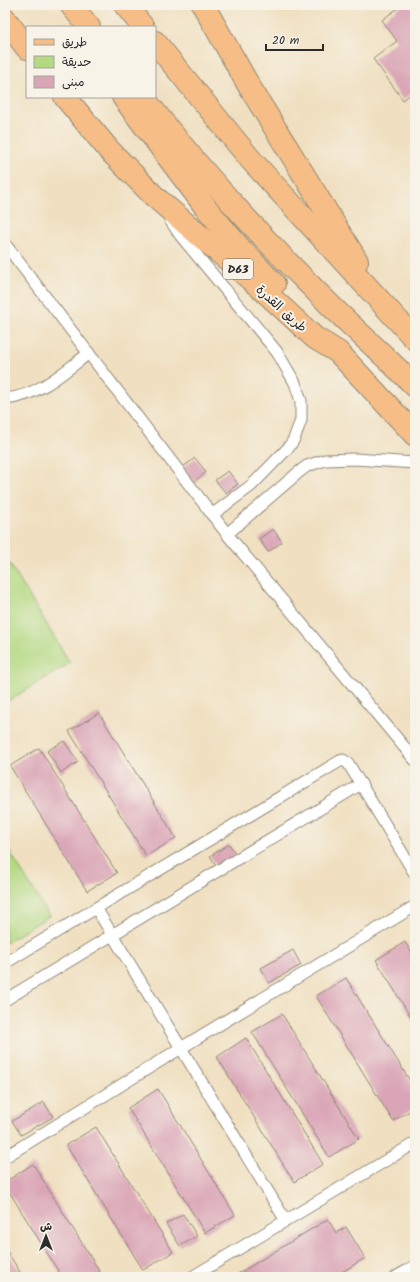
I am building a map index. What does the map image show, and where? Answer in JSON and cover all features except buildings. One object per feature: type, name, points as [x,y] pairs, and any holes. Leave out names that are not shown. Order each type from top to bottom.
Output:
[{"type":"main road","points":[[125,5],[142,26]]},
{"type":"main road","points":[[203,5],[249,86],[381,302]]},
{"type":"main road","points":[[72,6],[81,26]]},
{"type":"main road","points":[[72,6],[87,26]]},
{"type":"main road","points":[[5,19],[26,47]]},
{"type":"main road","points":[[156,43],[250,160],[415,339]]},
{"type":"main road","name":"طريق القدرة","points":[[66,98],[109,150],[155,197],[264,291],[315,338],[338,352],[415,435]]},
{"type":"main road","points":[[124,98],[207,208],[239,247],[338,352]]},
{"type":"main road","points":[[144,98],[192,156],[280,254],[338,313],[415,386]]},
{"type":"lane","points":[[155,197],[180,235],[277,352],[295,383],[301,401],[301,420],[294,439],[289,447],[252,485],[212,515]]},
{"type":"lane","points":[[5,244],[227,534],[415,760]]},
{"type":"lane","points":[[5,399],[16,398],[37,390],[67,370],[88,353]]},
{"type":"lane","points":[[227,534],[299,472],[316,462],[325,460],[355,459],[415,463]]},
{"type":"lane","points":[[5,963],[337,762],[343,760],[348,763],[415,874]]},
{"type":"lane","points":[[5,1000],[361,784]]},
{"type":"lane","points":[[5,1157],[415,906]]},
{"type":"lane","points":[[96,908],[286,1221]]},
{"type":"lane","points":[[192,1277],[415,1143]]},
{"type":"lane","points":[[396,1277],[415,1266]]},
{"type":"green space","points":[[5,556],[70,663],[5,703]]},
{"type":"green space","points":[[5,844],[49,916],[5,943]]}]
